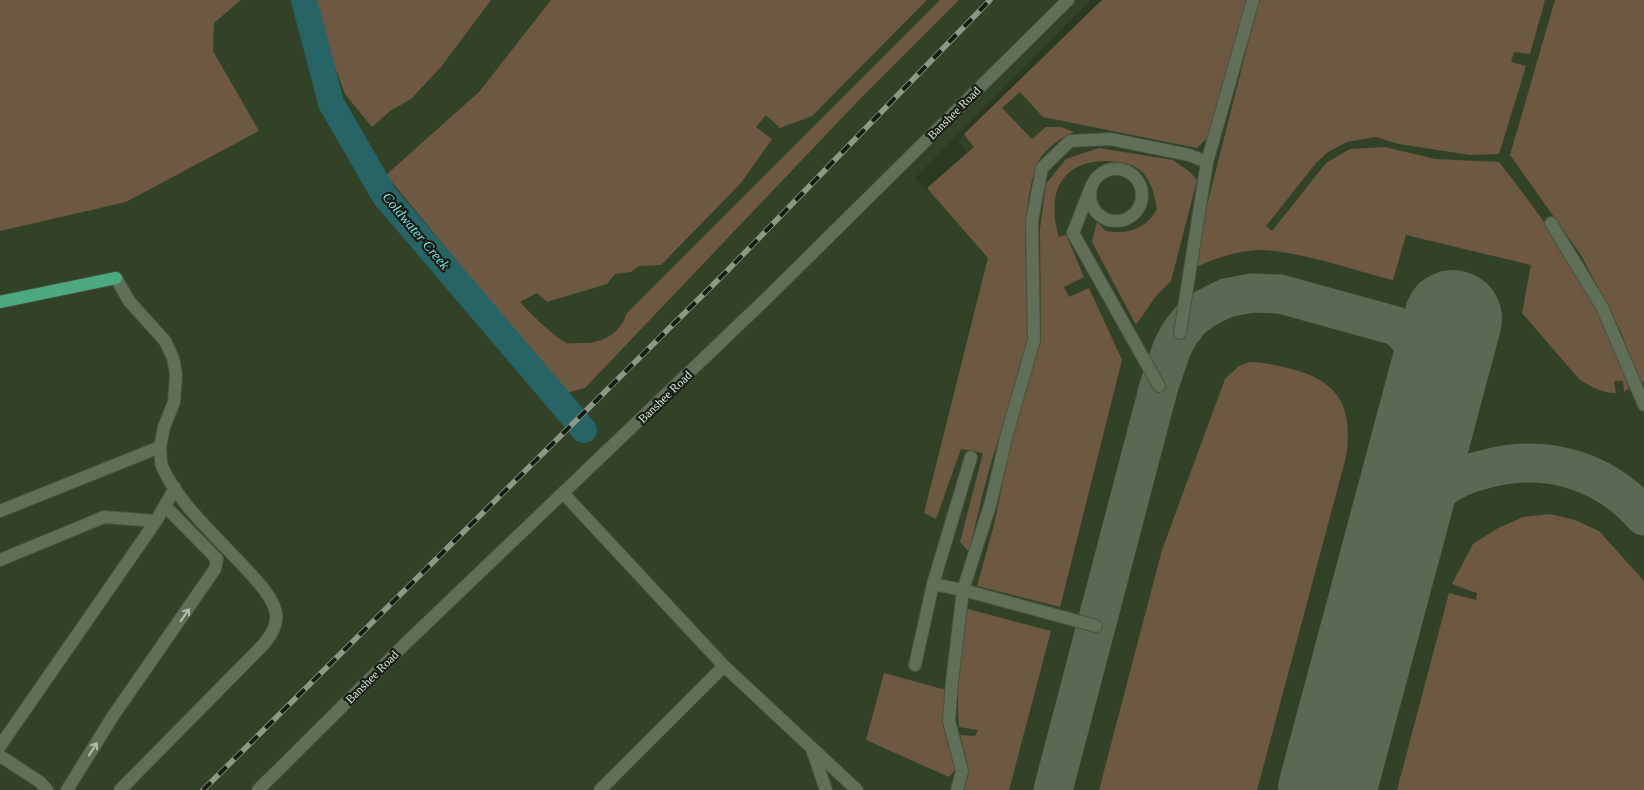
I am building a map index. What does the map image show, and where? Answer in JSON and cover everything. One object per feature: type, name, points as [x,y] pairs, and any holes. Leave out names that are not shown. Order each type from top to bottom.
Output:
[{"type":"main road","points":[[0,302],[116,278]]},
{"type":"street","name":"Banshee Road","points":[[258,790],[563,493],[770,295],[1068,0]]},
{"type":"street","points":[[1180,334],[1207,162],[1253,0]]},
{"type":"street","points":[[958,790],[962,770],[949,721],[963,590],[991,502],[1007,434],[1034,340],[1032,220],[1042,168],[1070,141],[1110,139],[1189,155],[1207,162]]},
{"type":"street","points":[[1092,187],[1092,204],[1096,211],[1109,220],[1126,219],[1138,208],[1141,200],[1139,183],[1134,176],[1118,169],[1102,174],[1092,187],[1073,233],[1158,386]]},
{"type":"street","points":[[1551,223],[1602,307],[1644,405]]},
{"type":"street","points":[[116,278],[129,302],[165,341],[173,358],[176,374],[174,402],[164,427],[160,447],[161,463],[175,488],[270,598],[276,613],[274,631],[264,644],[120,790]]},
{"type":"street","points":[[0,511],[160,447]]},
{"type":"street","points":[[915,665],[933,584],[970,457]]},
{"type":"street","points":[[0,746],[156,521],[175,488]]},
{"type":"street","points":[[563,493],[724,666],[857,790]]},
{"type":"street","points":[[67,790],[113,716],[215,569],[217,559],[165,506]]},
{"type":"street","points":[[0,560],[104,517],[156,521]]},
{"type":"street","points":[[933,584],[963,590],[1096,626]]},
{"type":"street","points":[[600,790],[724,666]]},
{"type":"street","points":[[810,745],[826,790]]},
{"type":"street","points":[[0,756],[40,782],[47,790]]},
{"type":"shaded area","points":[[0,0],[1091,0],[915,178],[928,191],[968,153],[958,141],[1101,0],[1644,0],[1644,790],[0,790]]},
{"type":"shaded area","points":[[0,0],[241,0],[214,23],[213,51],[259,131],[126,202],[0,231]]},
{"type":"shaded area","points":[[316,0],[491,0],[441,67],[411,99],[390,111],[372,127],[345,94],[324,38]]},
{"type":"shaded area","points":[[551,0],[927,0],[812,116],[780,128],[766,115],[756,127],[772,139],[741,183],[661,265],[639,266],[631,272],[615,274],[607,284],[547,302],[537,293],[520,302],[562,340],[567,343],[587,343],[609,337],[624,321],[627,313],[940,0],[959,0],[859,100],[585,388],[566,393],[386,175],[479,92]]},
{"type":"shaded area","points":[[1102,0],[1247,0],[1214,125],[1206,139],[1197,148],[1043,117],[1020,92],[1002,108],[1032,139],[1046,127],[1061,127],[1074,132],[1062,138],[1046,151],[1038,161],[1032,179],[1026,230],[1028,340],[1015,390],[990,466],[969,552],[960,542],[983,453],[961,449],[936,519],[924,513],[988,258],[927,188],[974,147],[964,134]]},
{"type":"shaded area","points":[[1259,0],[1545,0],[1530,54],[1514,52],[1511,62],[1526,66],[1499,154],[1470,155],[1399,144],[1376,137],[1347,142],[1328,152],[1316,163],[1266,226],[1272,231],[1326,163],[1350,149],[1385,147],[1435,159],[1499,162],[1539,214],[1575,269],[1606,327],[1629,388],[1624,392],[1623,381],[1614,381],[1616,393],[1606,392],[1592,387],[1579,379],[1522,313],[1531,265],[1406,235],[1393,280],[1278,251],[1245,251],[1196,267],[1193,261]]},
{"type":"shaded area","points":[[1555,0],[1644,0],[1644,382],[1639,383],[1621,332],[1581,255],[1510,155]]},
{"type":"shaded area","points":[[1099,148],[1173,160],[1190,172],[1197,180],[1171,281],[1156,296],[1136,325],[1092,242],[1097,222],[1106,231],[1122,232],[1136,229],[1153,216],[1157,209],[1149,181],[1142,171],[1131,165],[1108,161],[1092,162],[1078,167],[1068,174],[1056,194],[1054,207],[1055,222],[1059,237],[1066,235],[1084,277],[1064,287],[1069,297],[1089,288],[1122,360],[1060,607],[977,586],[995,521],[1010,445],[1041,339],[1040,229],[1046,184],[1066,159]]},
{"type":"shaded area","points":[[1250,362],[1266,363],[1292,369],[1322,381],[1340,400],[1345,411],[1348,440],[1346,457],[1257,790],[1099,790],[1162,550],[1225,379],[1239,366]]},
{"type":"shaded area","points":[[1550,514],[1575,520],[1599,531],[1644,581],[1644,790],[1397,790],[1449,593],[1476,600],[1477,593],[1452,584],[1473,544],[1498,528],[1523,517]]},
{"type":"shaded area","points":[[968,609],[1051,631],[1009,790],[964,790],[969,771],[960,735],[975,736],[978,730],[959,727],[959,668]]},
{"type":"shaded area","points":[[884,673],[946,690],[942,722],[955,770],[949,777],[866,740]]},
{"type":"waterway","name":"Coldwater Creek","points":[[304,0],[331,103],[384,195],[584,430]]},
{"type":"taxiway","points":[[1053,790],[1159,386],[1172,348],[1180,333],[1191,319],[1206,308],[1226,298],[1252,293],[1280,294],[1396,326],[1411,340],[1421,357],[1433,395]]},
{"type":"taxiway","points":[[1385,569],[1408,527],[1429,499],[1455,480],[1486,469],[1530,463],[1572,469],[1611,487],[1644,516]]},
{"type":"runway","points":[[1327,790],[1453,319]]},
{"type":"railway","points":[[203,790],[727,271],[990,0]]}]
